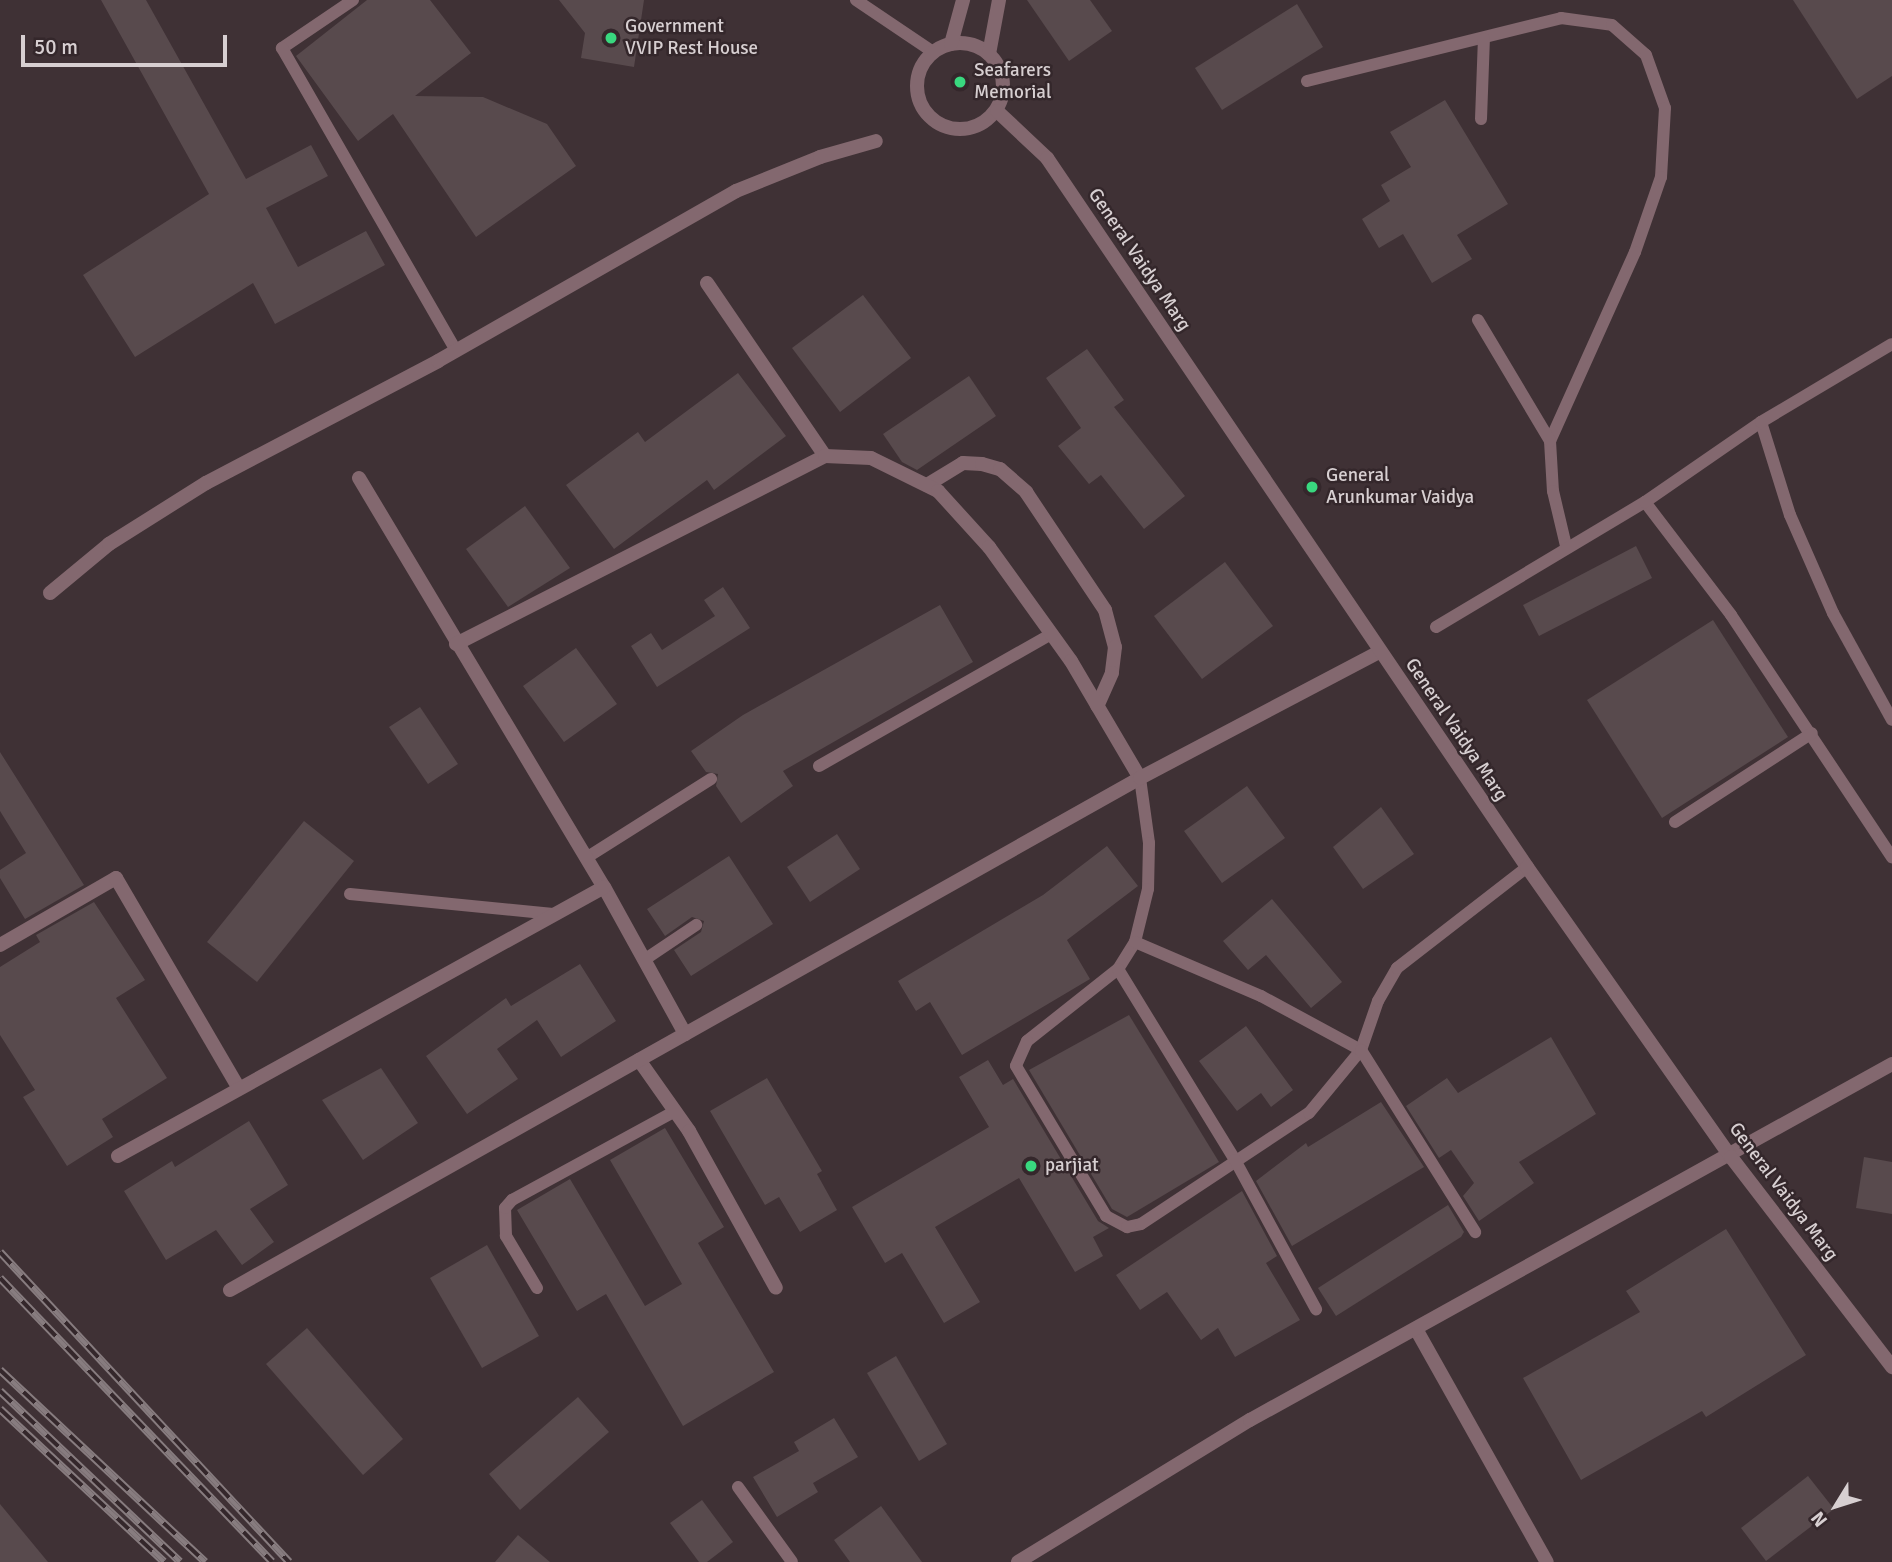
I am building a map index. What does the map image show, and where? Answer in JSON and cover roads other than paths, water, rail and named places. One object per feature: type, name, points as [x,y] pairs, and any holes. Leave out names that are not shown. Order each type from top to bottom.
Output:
[{"type":"street","points":[[951,44],[963,0]]},
{"type":"street","points":[[989,54],[968,43],[951,44],[933,52],[924,61],[917,85],[923,108],[931,118],[953,129],[966,129],[997,111],[1004,87],[989,54],[999,0]]},
{"type":"street","name":"General Vaidya Marg","points":[[997,111],[1046,158],[1527,867],[1731,1157],[1892,1367]]},
{"type":"street","points":[[50,593],[109,544],[206,483],[457,350],[736,191],[820,157],[876,141]]},
{"type":"street","points":[[707,283],[825,456]]},
{"type":"street","points":[[456,644],[825,456],[871,458],[938,491],[989,547],[1051,634],[1140,778]]},
{"type":"street","points":[[927,485],[963,463],[982,464],[1000,469],[1026,492],[1105,610],[1115,646],[1112,673],[1097,706]]},
{"type":"street","points":[[359,478],[604,887],[685,1034]]},
{"type":"street","points":[[230,1290],[1140,778],[1379,652]]},
{"type":"street","points":[[2,938],[116,878],[238,1087]]},
{"type":"street","points":[[118,1156],[238,1087],[604,887]]},
{"type":"street","points":[[639,1060],[675,1111],[730,1200],[776,1288]]},
{"type":"street","points":[[1018,1562],[1250,1420],[1731,1157],[1892,1064]]},
{"type":"street","points":[[1416,1329],[1547,1562]]},
{"type":"lane","points":[[353,0],[282,48],[457,350]]},
{"type":"lane","points":[[856,0],[933,52]]},
{"type":"lane","points":[[1307,81],[1390,57],[1485,39],[1561,18],[1612,25],[1646,55],[1665,108],[1661,177],[1635,251],[1550,441]]},
{"type":"lane","points":[[1481,119],[1485,39]]},
{"type":"lane","points":[[1479,320],[1550,441],[1553,491],[1566,546]]},
{"type":"lane","points":[[1436,627],[1566,546],[1645,502],[1761,422],[1892,344]]},
{"type":"lane","points":[[1761,422],[1790,514],[1833,613],[1892,720]]},
{"type":"lane","points":[[1645,502],[1731,615],[1892,857]]},
{"type":"lane","points":[[819,766],[1051,634]]},
{"type":"lane","points":[[1675,822],[1812,733]]},
{"type":"lane","points":[[1140,778],[1149,843],[1148,889],[1135,942],[1118,969],[1027,1041],[1016,1066],[1105,1216],[1127,1227],[1141,1223],[1309,1114],[1361,1050],[1378,1001],[1397,968],[1527,867]]},
{"type":"lane","points":[[586,858],[711,779]]},
{"type":"lane","points":[[350,894],[553,914]]},
{"type":"lane","points":[[644,960],[696,925]]},
{"type":"lane","points":[[1135,942],[1261,996],[1361,1050],[1475,1232]]},
{"type":"lane","points":[[1118,969],[1235,1160],[1316,1309]]},
{"type":"lane","points":[[537,1288],[506,1236],[503,1220],[512,1200],[675,1111]]},
{"type":"lane","points":[[738,1487],[792,1562]]},
{"type":"railway","points":[[0,1252],[289,1562]]},
{"type":"railway","points":[[0,1278],[272,1562]]},
{"type":"railway","points":[[0,1370],[205,1562]]},
{"type":"railway","points":[[0,1391],[180,1562]]},
{"type":"railway","points":[[0,1409],[164,1562]]},
{"type":"place","name":"Government VVIP Rest House","points":[[611,38]]},
{"type":"place","name":"Seafarers Memorial","points":[[960,82]]},
{"type":"place","name":"General Arunkumar Vaidya","points":[[1312,487]]},
{"type":"place","name":"parjiat","points":[[1031,1166]]}]
